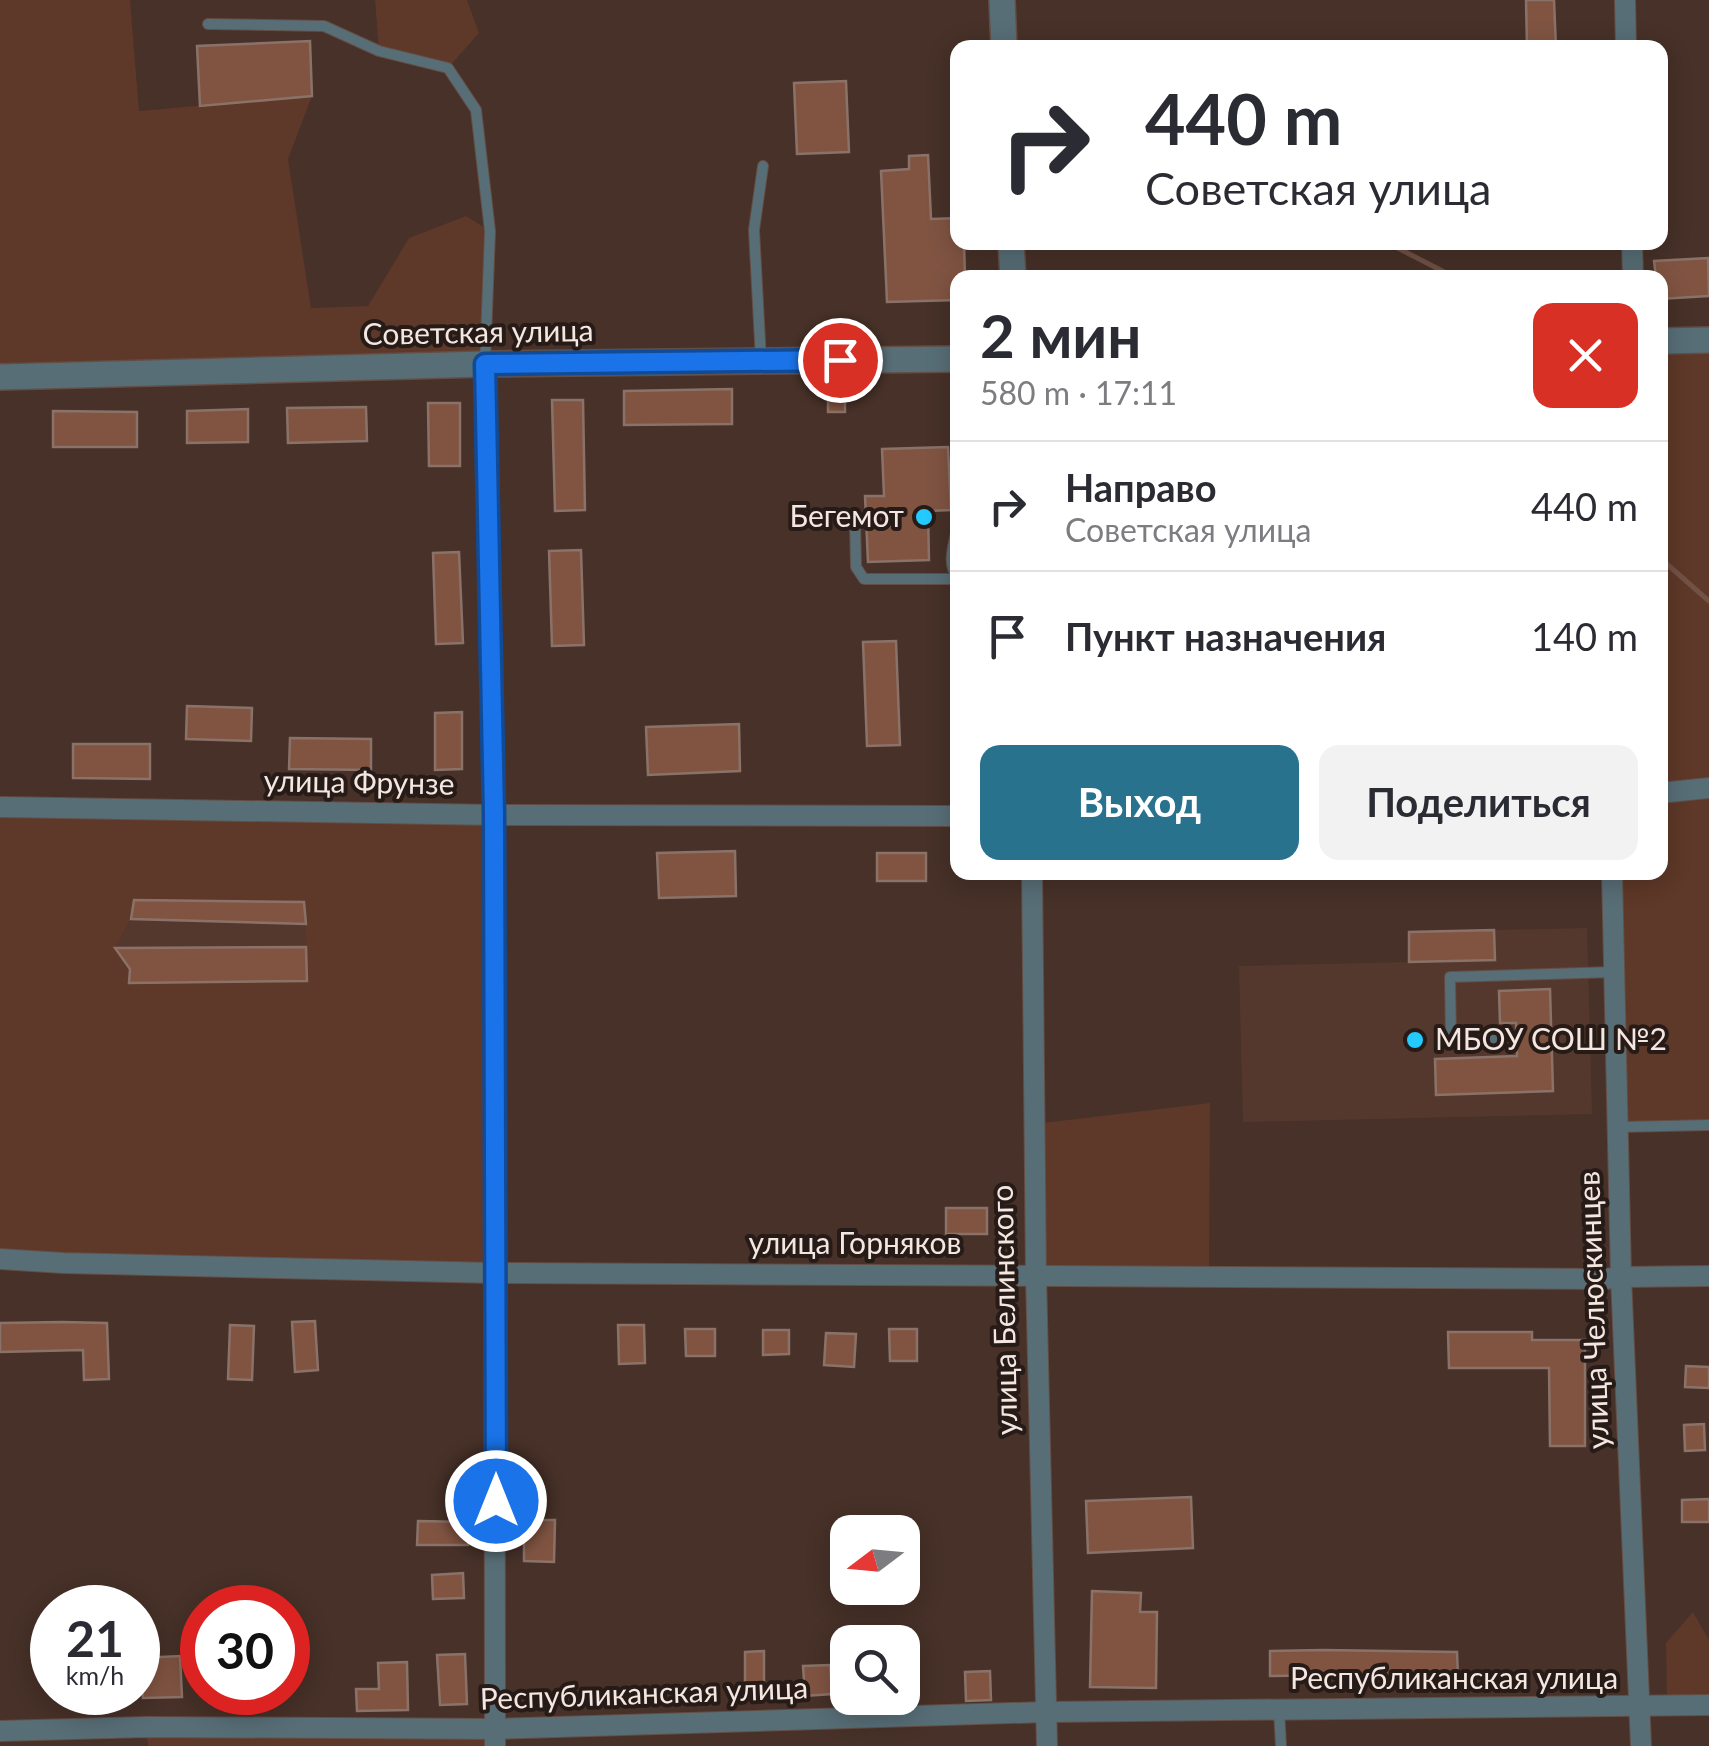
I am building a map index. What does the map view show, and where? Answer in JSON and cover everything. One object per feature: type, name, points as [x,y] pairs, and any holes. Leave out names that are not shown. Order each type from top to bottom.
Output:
[{"type":"street","points":[[1002,0],[1004,40]]},
{"type":"street","points":[[1625,0],[1626,40]]},
{"type":"street","points":[[1668,341],[1709,340]]},
{"type":"street","name":"Советская улица","points":[[0,377],[485,364],[950,359]]},
{"type":"street","points":[[485,364],[494,814],[495,1738]]},
{"type":"street","points":[[1668,792],[1709,788]]},
{"type":"street","name":"улица Фрунзе","points":[[0,808],[950,816]]},
{"type":"street","name":"улица Белинского","points":[[1032,880],[1047,1746]]},
{"type":"street","name":"улица Челюскинцев","points":[[1612,880],[1621,1277],[1641,1746]]},
{"type":"street","name":"улица Горняков","points":[[0,1260],[496,1273],[1605,1280],[1709,1276]]},
{"type":"street","name":"Республиканская улица","points":[[0,1730],[146,1727],[495,1738],[1046,1712],[1709,1706]]},
{"type":"lane","points":[[208,24],[324,26],[379,51],[448,68],[476,110],[490,231],[485,364]]},
{"type":"lane","points":[[761,361],[754,230],[763,166]]},
{"type":"lane","points":[[855,520],[856,567],[864,579],[950,578]]},
{"type":"lane","points":[[1504,1040],[1451,1042],[1450,977],[1615,972]]},
{"type":"lane","points":[[1619,1127],[1709,1125]]},
{"type":"lane","points":[[1279,1710],[1281,1746]]},
{"type":"shaded area","points":[[0,0],[130,0],[139,111],[312,96],[288,159],[311,308],[368,306],[409,238],[466,216],[490,231],[485,364],[0,377]]},
{"type":"shaded area","points":[[375,0],[467,0],[479,33],[448,68],[379,51]]},
{"type":"shaded area","points":[[1709,340],[1709,1125],[1619,1127],[1612,880],[1668,880],[1668,341]]},
{"type":"shaded area","points":[[0,807],[494,815],[496,1273],[0,1259]],"holes":[[[134,900],[304,902],[307,981],[130,983],[130,969],[115,948],[131,919]]]},
{"type":"shaded area","points":[[134,900],[304,902],[307,981],[129,983],[115,948],[131,919]]},
{"type":"shaded area","name":"МБОУ СОШ №2","points":[[1587,928],[1592,1114],[1243,1122],[1239,966],[1409,962],[1409,932]]},
{"type":"shaded area","points":[[1210,1103],[1209,1275],[1036,1275],[1034,1124]]},
{"type":"shaded area","points":[[1693,1612],[1709,1640],[1709,1705],[1667,1706],[1666,1643]]},
{"type":"shaded area","points":[[146,1727],[495,1729],[495,1746],[148,1746]]},
{"type":"building","points":[[1526,0],[1554,0],[1556,40],[1527,40]]},
{"type":"building","points":[[310,41],[312,96],[200,106],[197,46]]},
{"type":"building","points":[[846,81],[849,152],[797,154],[794,83]]},
{"type":"building","points":[[928,155],[931,219],[950,218],[950,250],[964,250],[965,270],[950,270],[950,300],[887,302],[881,171],[909,169],[909,156]]},
{"type":"building","points":[[1708,258],[1709,296],[1668,299],[1668,270],[1655,270],[1654,261]]},
{"type":"building","points":[[828,387],[845,387],[845,412],[828,412]]},
{"type":"building","points":[[732,389],[732,424],[624,425],[624,391]]},
{"type":"building","points":[[552,400],[583,400],[585,510],[555,511]]},
{"type":"building","points":[[428,403],[460,403],[460,466],[429,466]]},
{"type":"building","points":[[366,407],[367,441],[288,443],[287,408]]},
{"type":"building","points":[[248,409],[248,442],[187,443],[187,411]]},
{"type":"building","points":[[53,411],[137,412],[137,447],[53,447]]},
{"type":"building","points":[[948,447],[950,510],[928,511],[929,560],[868,562],[865,496],[884,496],[882,449]]},
{"type":"building","points":[[581,550],[584,645],[552,646],[549,551]]},
{"type":"building","points":[[459,552],[463,643],[436,644],[433,553]]},
{"type":"building","points":[[896,641],[900,745],[867,746],[863,642]]},
{"type":"building","points":[[187,706],[252,708],[251,741],[186,739]]},
{"type":"building","points":[[462,712],[462,769],[435,770],[435,713]]},
{"type":"building","points":[[739,724],[740,771],[648,775],[646,727]]},
{"type":"building","points":[[290,738],[371,739],[371,770],[289,769]]},
{"type":"building","points":[[73,744],[150,744],[150,779],[73,778]]},
{"type":"building","points":[[735,851],[736,896],[659,898],[657,853]]},
{"type":"building","points":[[877,853],[926,853],[926,881],[877,881]]},
{"type":"building","points":[[134,900],[304,902],[306,924],[131,919]]},
{"type":"building","points":[[1494,930],[1495,960],[1409,962],[1409,932]]},
{"type":"building","points":[[306,947],[307,981],[129,983],[130,969],[115,948]]},
{"type":"building","points":[[1550,989],[1553,1091],[1436,1095],[1435,1059],[1517,1056],[1516,1023],[1500,1023],[1499,991]]},
{"type":"building","points":[[946,1208],[987,1208],[987,1234],[946,1234]]},
{"type":"building","points":[[315,1321],[318,1370],[295,1372],[292,1322]]},
{"type":"building","points":[[0,1323],[107,1323],[109,1379],[84,1380],[83,1350],[0,1352]]},
{"type":"building","points":[[230,1325],[254,1326],[252,1380],[228,1379]]},
{"type":"building","points":[[618,1325],[644,1325],[645,1363],[619,1364]]},
{"type":"building","points":[[685,1329],[715,1329],[715,1356],[686,1356]]},
{"type":"building","points":[[889,1329],[917,1329],[917,1361],[890,1361]]},
{"type":"building","points":[[763,1330],[789,1330],[789,1354],[763,1355]]},
{"type":"building","points":[[1448,1332],[1532,1332],[1532,1340],[1585,1340],[1585,1446],[1550,1446],[1549,1368],[1449,1368]]},
{"type":"building","points":[[826,1333],[856,1334],[854,1367],[824,1365]]},
{"type":"building","points":[[1686,1366],[1709,1367],[1709,1388],[1685,1387]]},
{"type":"building","points":[[1704,1424],[1705,1450],[1685,1451],[1684,1425]]},
{"type":"building","points":[[1191,1497],[1193,1548],[1088,1553],[1086,1501]]},
{"type":"building","points":[[1709,1499],[1709,1522],[1682,1522],[1682,1500]]},
{"type":"building","points":[[524,1520],[555,1520],[554,1562],[524,1561]]},
{"type":"building","points":[[418,1521],[468,1522],[468,1545],[417,1545]]},
{"type":"building","points":[[463,1573],[464,1598],[433,1599],[432,1575]]},
{"type":"building","points":[[1092,1591],[1141,1593],[1140,1612],[1157,1612],[1156,1688],[1090,1687]]},
{"type":"building","points":[[764,1651],[764,1698],[745,1698],[745,1652]]},
{"type":"building","points":[[1270,1651],[1457,1652],[1458,1676],[1270,1676]]},
{"type":"building","points":[[465,1654],[467,1704],[440,1705],[437,1655]]},
{"type":"building","points":[[180,1656],[180,1697],[160,1698],[160,1657]]},
{"type":"building","points":[[407,1662],[408,1710],[357,1711],[356,1689],[379,1689],[378,1663]]},
{"type":"building","points":[[830,1665],[830,1694],[805,1696],[803,1666]]},
{"type":"building","points":[[990,1671],[991,1700],[966,1701],[965,1672]]},
{"type":"waterway","points":[[1402,250],[1440,270]]},
{"type":"waterway","points":[[1668,565],[1709,601]]},
{"type":"place","name":"Бегемот","points":[[924,517]]},
{"type":"place","name":"МБОУ СОШ №2","points":[[1415,1040]]},
{"type":"route","points":[[496,1501],[494,814],[485,364],[840,360]]}]
